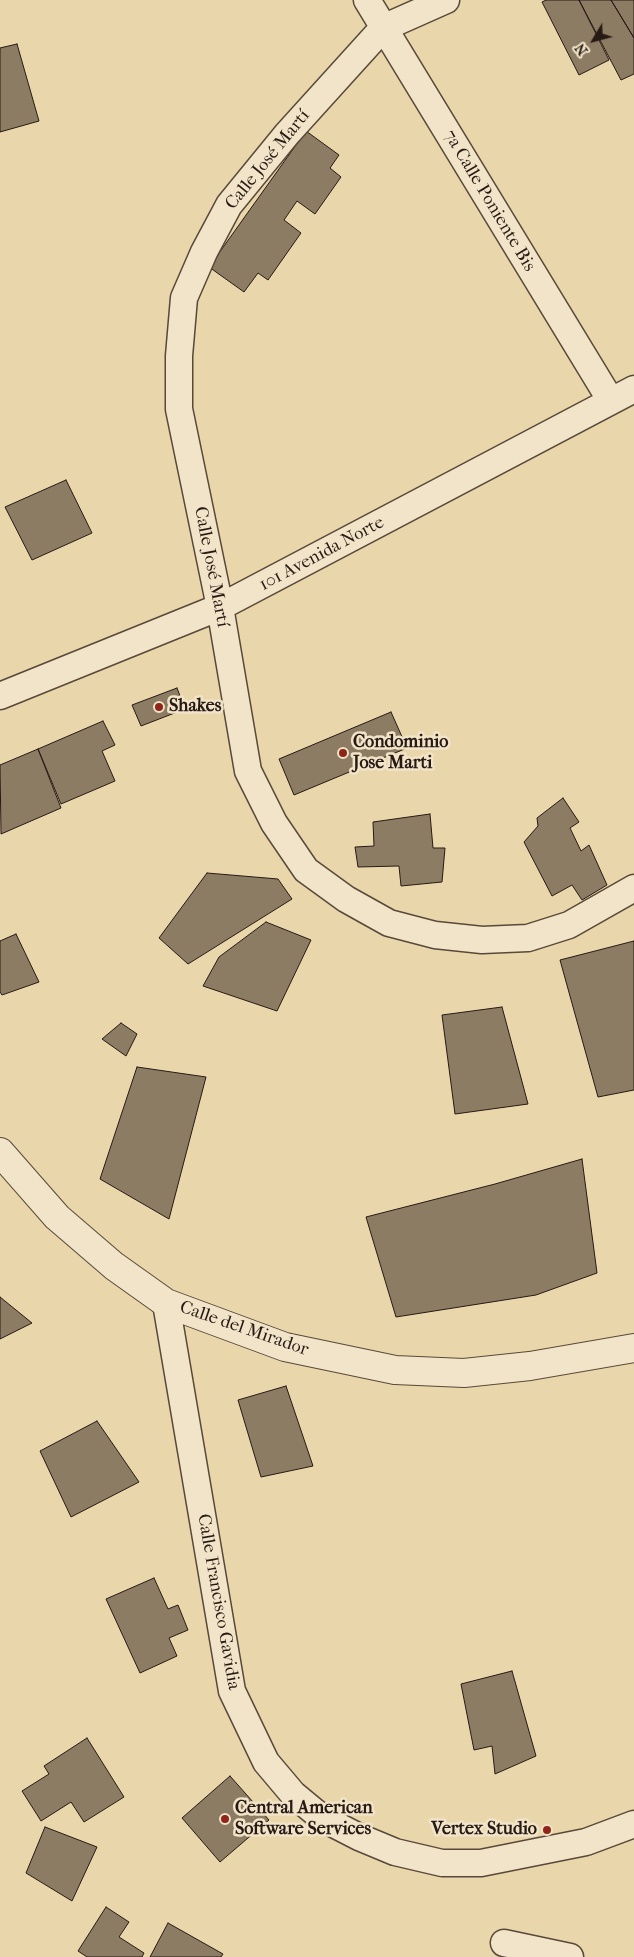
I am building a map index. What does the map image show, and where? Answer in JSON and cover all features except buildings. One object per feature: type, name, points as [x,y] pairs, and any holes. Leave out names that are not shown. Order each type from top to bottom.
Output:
[{"type":"street","name":"7a Calle Poniente Bis","points":[[367,0],[611,401]]},
{"type":"street","name":"Calle José Martí","points":[[446,0],[384,28],[287,134],[229,205],[184,298],[179,356],[179,409],[220,607],[248,771],[274,823],[306,870],[346,899],[389,923],[435,935],[482,940],[528,938],[569,925],[634,888]]},
{"type":"street","name":"101 Avenida Norte","points":[[0,696],[220,607],[634,389]]},
{"type":"street","name":"Calle del Mirador","points":[[0,1152],[57,1217],[114,1266],[166,1303],[285,1347],[395,1370],[464,1374],[530,1366],[634,1348]]},
{"type":"street","name":"Calle Francisco Gavidia","points":[[166,1303],[232,1691],[266,1762],[294,1794],[322,1818],[359,1837],[395,1852],[442,1863],[481,1863],[586,1842],[634,1824]]},
{"type":"street","points":[[504,1944],[570,1957]]},
{"type":"place","name":"Shakes","points":[[159,707]]},
{"type":"place","name":"Condominio Jose Marti","points":[[343,753]]},
{"type":"place","name":"Central American Software Services","points":[[225,1819]]},
{"type":"place","name":"Vertex Studio","points":[[547,1830]]}]
